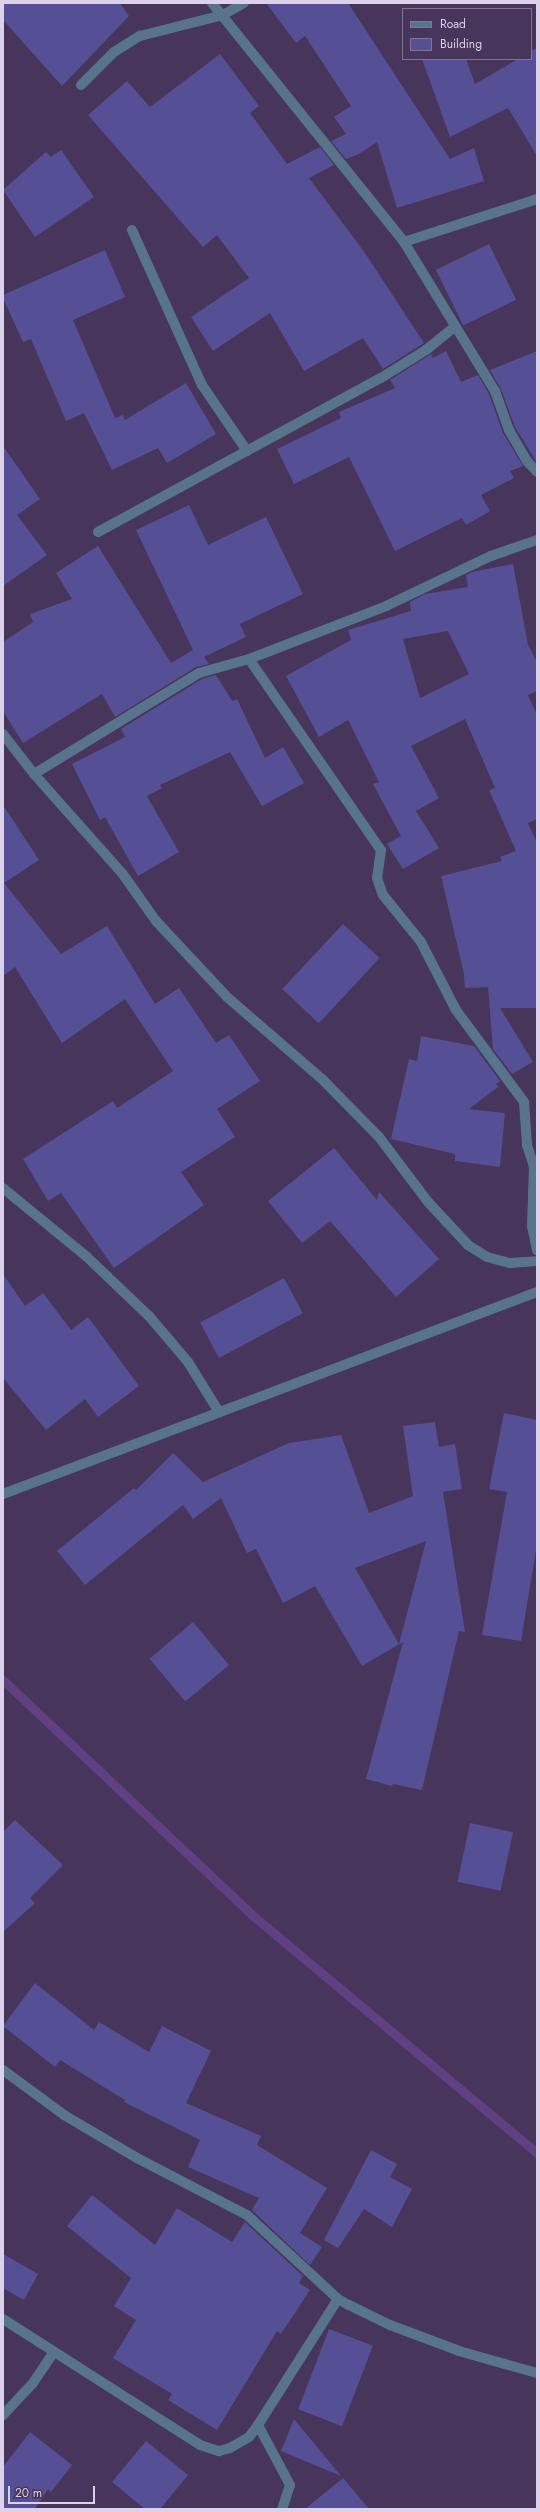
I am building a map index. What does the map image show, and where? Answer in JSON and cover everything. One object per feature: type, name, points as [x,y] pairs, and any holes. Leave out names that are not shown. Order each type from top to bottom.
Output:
[{"type":"street","points":[[212,3],[404,242],[454,327],[495,390],[509,430],[526,460],[537,472]]},
{"type":"street","points":[[81,85],[114,52],[140,36],[223,15],[244,3]]},
{"type":"street","points":[[404,242],[537,199]]},
{"type":"street","points":[[132,230],[202,385],[247,451]]},
{"type":"street","points":[[98,532],[381,378],[426,350],[454,327]]},
{"type":"street","points":[[34,774],[198,673],[249,659],[386,606],[491,556],[537,540]]},
{"type":"street","points":[[249,659],[381,850],[377,878],[383,895],[392,909],[421,942],[456,1010],[524,1102],[527,1145],[534,1166],[532,1226],[537,1250]]},
{"type":"street","points":[[3,734],[34,774],[122,873],[161,926],[227,997],[322,1079],[379,1137],[429,1203],[468,1245],[487,1257],[510,1263],[537,1261]]},
{"type":"street","points":[[3,1188],[87,1257],[149,1316],[188,1362],[219,1412]]},
{"type":"street","points":[[3,1494],[537,1292]]},
{"type":"street","points":[[3,2070],[64,2115],[137,2158],[247,2215],[338,2298],[390,2325],[459,2351],[537,2373]]},
{"type":"street","points":[[3,2319],[200,2445],[219,2451],[230,2448],[249,2437],[258,2426],[338,2298]]},
{"type":"street","points":[[3,2415],[33,2383],[54,2352]]},
{"type":"street","points":[[258,2426],[290,2485],[282,2509]]},
{"type":"building","points":[[3,3],[120,3],[129,16],[62,86],[3,20]]},
{"type":"building","points":[[266,3],[348,3],[450,159],[474,148],[484,181],[397,208],[377,142],[359,154],[346,159],[331,141],[346,134],[334,117],[351,106],[305,36],[296,43]]},
{"type":"building","points":[[537,48],[537,156],[508,108],[450,137],[422,60],[466,60],[475,84],[516,60],[532,60],[532,50]]},
{"type":"building","points":[[220,54],[259,106],[250,113],[287,164],[320,147],[334,165],[309,178],[365,253],[424,343],[383,369],[363,338],[304,371],[270,313],[213,351],[191,317],[249,278],[217,235],[203,247],[88,115],[127,81],[150,107]]},
{"type":"building","points":[[61,150],[94,197],[35,237],[3,190],[46,152],[51,157]]},
{"type":"building","points":[[489,244],[516,300],[463,326],[436,270]]},
{"type":"building","points":[[105,250],[125,297],[73,320],[115,418],[123,415],[125,420],[186,383],[216,434],[167,463],[158,448],[112,470],[84,413],[66,421],[31,339],[23,342],[3,298],[3,295]]},
{"type":"building","points":[[446,351],[461,382],[478,375],[489,394],[503,433],[523,466],[510,471],[514,478],[481,495],[490,511],[466,525],[462,518],[395,551],[349,457],[294,484],[277,449],[341,418],[339,412],[395,388],[390,380],[431,354],[433,358]]},
{"type":"building","points":[[537,351],[536,461],[515,427],[501,389],[490,370]]},
{"type":"building","points":[[3,446],[40,499],[17,515],[47,555],[3,586]]},
{"type":"building","points":[[189,505],[208,545],[266,517],[303,594],[240,624],[246,637],[204,657],[209,664],[196,667],[115,717],[102,694],[23,743],[3,711],[3,642],[33,622],[30,614],[72,599],[56,573],[98,546],[171,663],[193,650],[136,530]]},
{"type":"building","points":[[513,564],[528,645],[537,662],[537,691],[528,695],[537,715],[537,819],[528,823],[537,843],[537,1008],[500,1008],[533,1062],[512,1074],[493,1049],[488,987],[465,988],[464,974],[441,876],[502,861],[500,857],[516,851],[489,790],[495,788],[465,719],[411,746],[439,798],[416,811],[439,848],[403,869],[387,844],[401,836],[373,784],[379,782],[348,720],[319,737],[286,676],[351,640],[348,630],[411,611],[410,602],[425,594],[468,587],[466,575],[472,572]],"holes":[[[448,631],[469,674],[420,698],[403,639]]]},
{"type":"building","points":[[216,675],[232,701],[237,699],[265,758],[283,747],[304,783],[262,806],[230,752],[160,785],[162,788],[147,796],[179,852],[138,876],[105,817],[100,820],[72,764],[125,737],[121,729],[202,679]]},
{"type":"building","points":[[3,805],[39,860],[4,883],[61,954],[107,926],[155,1004],[179,988],[216,1043],[229,1035],[260,1081],[217,1109],[235,1137],[181,1172],[204,1205],[114,1268],[61,1193],[48,1201],[23,1159],[113,1101],[117,1108],[173,1071],[125,999],[62,1043],[15,967],[3,976]]},
{"type":"building","points":[[343,924],[380,958],[319,1023],[282,989]]},
{"type":"building","points":[[421,1036],[474,1046],[500,1081],[496,1084],[498,1087],[469,1109],[505,1113],[500,1167],[455,1161],[455,1154],[391,1139],[409,1059],[417,1061]]},
{"type":"building","points":[[334,1148],[377,1200],[379,1192],[439,1259],[396,1297],[330,1221],[302,1243],[268,1201]]},
{"type":"building","points":[[3,1274],[25,1306],[43,1293],[71,1330],[88,1317],[139,1386],[98,1417],[85,1399],[46,1430],[3,1378]]},
{"type":"building","points":[[284,1278],[303,1313],[219,1358],[200,1323]]},
{"type":"building","points":[[504,1413],[537,1420],[537,1544],[521,1641],[482,1635],[507,1492],[489,1489]]},
{"type":"building","points":[[435,1422],[439,1447],[455,1444],[462,1489],[443,1492],[465,1632],[459,1631],[422,1790],[393,1784],[392,1786],[366,1779],[403,1642],[362,1666],[315,1586],[283,1603],[256,1549],[247,1553],[221,1498],[193,1519],[183,1505],[85,1585],[57,1551],[134,1488],[136,1490],[173,1453],[203,1482],[289,1443],[341,1435],[369,1513],[413,1496],[403,1426]],"holes":[[[426,1541],[399,1644],[355,1568]]]},
{"type":"building","points":[[193,1622],[229,1665],[185,1702],[149,1659]]},
{"type":"building","points":[[15,1820],[63,1865],[30,1898],[35,1903],[3,1932],[3,1832]]},
{"type":"building","points":[[470,1823],[513,1832],[501,1891],[458,1882]]},
{"type":"building","points":[[35,1983],[94,2030],[99,2022],[149,2052],[162,2026],[211,2051],[186,2103],[261,2136],[257,2145],[327,2188],[300,2233],[322,2247],[310,2265],[252,2210],[259,2198],[188,2167],[200,2140],[124,2102],[125,2100],[60,2060],[55,2067],[3,2026]]},
{"type":"building","points":[[371,2150],[397,2164],[390,2177],[412,2189],[392,2227],[364,2209],[338,2248],[324,2240]]},
{"type":"building","points":[[92,2195],[155,2245],[177,2208],[232,2242],[245,2222],[303,2276],[299,2283],[310,2290],[281,2334],[277,2331],[217,2430],[168,2400],[172,2394],[113,2358],[136,2320],[114,2306],[131,2278],[67,2226]]},
{"type":"building","points":[[3,2254],[38,2274],[24,2300],[3,2288]]},
{"type":"building","points":[[329,2329],[373,2346],[342,2426],[298,2409]]},
{"type":"building","points":[[294,2419],[341,2476],[281,2451]]},
{"type":"building","points":[[30,2432],[72,2465],[51,2492],[48,2489],[35,2509],[3,2509],[3,2467]]},
{"type":"building","points":[[146,2441],[188,2475],[160,2509],[145,2509],[112,2482]]},
{"type":"building","points":[[343,2478],[369,2509],[305,2509]]},
{"type":"waterway","points":[[3,1680],[251,1914],[537,2153]]}]
